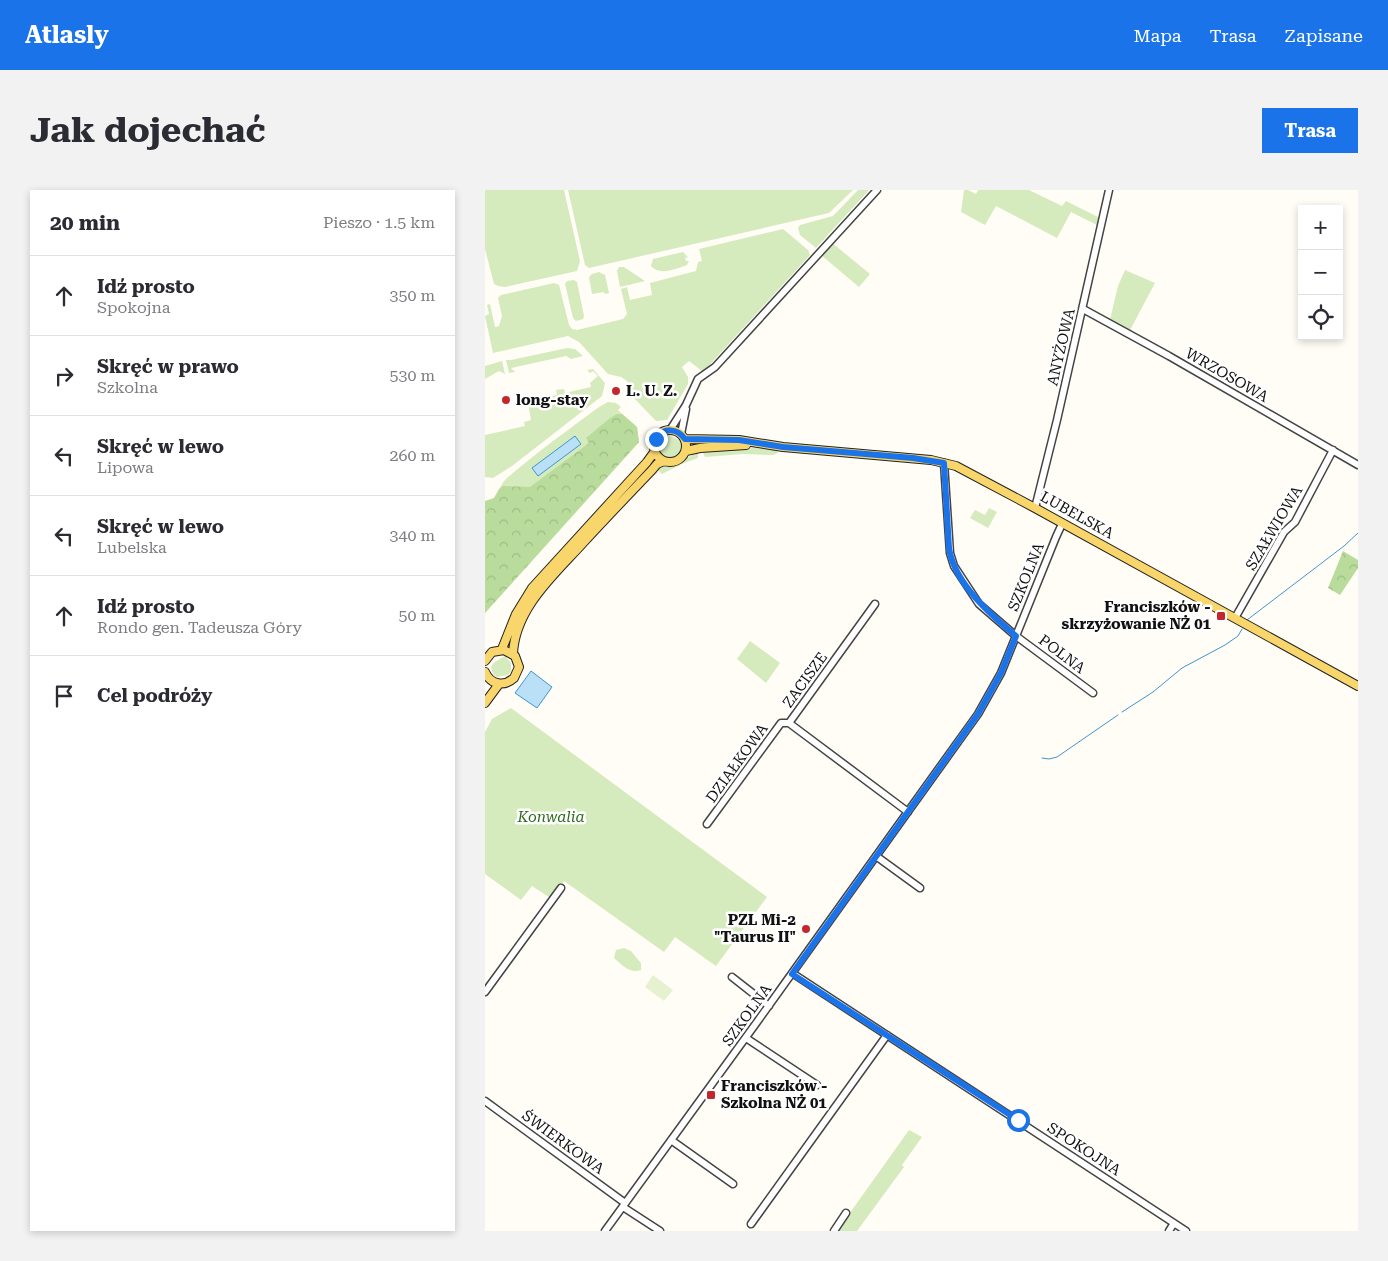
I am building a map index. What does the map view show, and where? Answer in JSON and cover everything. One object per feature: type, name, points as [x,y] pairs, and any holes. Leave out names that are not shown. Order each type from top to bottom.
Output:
[{"type":"main road","points":[[670,430],[683,437],[685,451],[682,457],[677,461],[671,462],[659,458],[655,451],[654,443],[657,436],[670,430]]},
{"type":"main road","name":"LUBELSKA","points":[[683,437],[913,458],[944,463],[978,477],[1358,686]]},
{"type":"main road","name":"LUBELSKA","points":[[685,451],[700,448],[758,444]]},
{"type":"main road","points":[[502,649],[516,614],[532,588],[655,451]]},
{"type":"main road","points":[[513,654],[520,626],[537,594],[657,464],[664,461]]},
{"type":"main road","points":[[485,662],[492,652],[502,649],[513,654],[518,662],[517,674],[511,682],[499,684],[486,677]]},
{"type":"main road","points":[[485,703],[499,684]]},
{"type":"street","points":[[670,430],[686,405],[698,379],[715,367],[877,190]]},
{"type":"street","name":"ANYŻOWA","points":[[1035,508],[1083,309],[1109,190]]},
{"type":"street","name":"WRZOSOWA","points":[[1083,309],[1154,347],[1358,465]]},
{"type":"street","points":[[683,437],[686,405]]},
{"type":"street","name":"SZAŁWIOWA","points":[[1235,618],[1283,532],[1295,522],[1333,450]]},
{"type":"street","name":"POLNA","points":[[944,463],[949,548],[952,562],[979,604],[1016,636],[1093,693]]},
{"type":"street","name":"SZKOLNA","points":[[605,1231],[978,714],[1001,673],[1055,537],[1063,524]]},
{"type":"street","name":"ZACISZE","points":[[875,604],[789,724],[908,812]]},
{"type":"street","name":"DZIAŁKOWA","points":[[707,824],[781,724],[789,724]]},
{"type":"street","points":[[876,856],[920,888]]},
{"type":"street","points":[[485,992],[561,888]]},
{"type":"street","name":"SPOKOJNA","points":[[792,974],[1186,1231]]},
{"type":"street","points":[[732,977],[769,1006]]},
{"type":"street","points":[[751,1224],[887,1035]]},
{"type":"street","points":[[745,1038],[817,1085]]},
{"type":"street","name":"ŚWIERKOWA","points":[[485,1101],[660,1231]]},
{"type":"street","points":[[671,1140],[733,1184]]},
{"type":"street","points":[[834,1231],[846,1213]]},
{"type":"street","points":[[1169,1231],[1175,1223]]},
{"type":"green space","points":[[485,190],[564,190],[580,261],[577,271],[505,287],[494,284],[485,249]]},
{"type":"green space","points":[[568,190],[853,190],[829,213],[589,268],[585,265]]},
{"type":"green space","points":[[858,190],[869,190],[816,248],[800,235],[798,228],[800,225],[833,216]]},
{"type":"green space","points":[[964,190],[976,194],[978,190],[1029,190],[1062,206],[1066,201],[1100,218],[1097,225],[1071,212],[1057,238],[996,206],[985,225],[961,212]]},
{"type":"green space","points":[[783,229],[808,250],[810,255],[703,372],[689,361],[682,367],[688,377],[688,384],[667,420],[656,421],[633,397],[627,381],[621,377],[608,374],[579,342],[568,336],[493,353],[485,316],[489,314],[487,305],[490,304],[495,327],[499,326],[502,316],[498,298],[501,295],[554,283],[559,285],[569,325],[572,329],[577,330],[623,319],[627,314],[621,289],[627,287],[630,300],[652,295],[650,283],[696,271],[698,262],[702,261],[699,249]]},
{"type":"green space","points":[[831,242],[870,274],[859,287],[821,255]]},
{"type":"green space","points":[[683,252],[688,257],[685,258],[686,261],[689,261],[687,265],[663,271],[659,271],[651,266],[653,259]]},
{"type":"green space","points":[[619,267],[624,267],[645,281],[620,287],[617,271]]},
{"type":"green space","points":[[1125,270],[1155,283],[1129,332],[1110,320],[1118,286]]},
{"type":"green space","points":[[599,272],[605,275],[609,293],[592,294],[589,277]]},
{"type":"green space","points":[[574,280],[577,282],[584,316],[583,319],[576,321],[573,318],[565,284],[567,281]]},
{"type":"green space","points":[[567,348],[575,349],[583,356],[571,359],[566,356],[511,368],[515,372],[509,373],[506,360]]},
{"type":"green space","points":[[502,361],[505,374],[499,371],[485,379],[485,366]]},
{"type":"green space","points":[[593,369],[605,383],[602,396],[512,466],[493,478],[485,477],[485,435],[525,426],[524,422],[531,420],[527,397],[529,401],[557,395],[556,390],[564,389],[565,393],[591,387],[590,383],[598,376],[593,371],[590,373],[587,370]]},
{"type":"green space","points":[[608,402],[616,403],[621,407],[618,410],[637,427],[639,442],[485,613],[485,501],[493,499],[507,478],[529,460]]},
{"type":"green space","points":[[617,414],[622,414],[637,427],[639,442],[485,613],[485,501],[494,498],[503,486],[530,487],[589,443],[586,438]]},
{"type":"green space","points":[[664,435],[672,436],[683,443],[681,453],[676,457],[666,458],[658,451],[658,442]]},
{"type":"green space","points":[[758,447],[777,449],[778,453],[773,455],[743,454],[705,457],[702,451]]},
{"type":"green space","points":[[698,452],[698,458],[662,474],[657,469],[677,465]]},
{"type":"green space","points":[[989,508],[997,512],[988,528],[970,518],[975,510],[985,515]]},
{"type":"green space","points":[[1343,551],[1358,560],[1358,568],[1340,595],[1328,588]]},
{"type":"green space","points":[[750,641],[780,663],[766,683],[737,659]]},
{"type":"green space","points":[[505,656],[511,663],[511,671],[508,675],[496,677],[491,669],[492,666]]},
{"type":"green space","name":"Konwalia","points":[[511,708],[767,897],[716,966],[675,937],[664,952],[564,881],[552,899],[532,886],[521,900],[485,874],[485,732],[492,719]]},
{"type":"green space","points":[[624,948],[631,951],[641,963],[641,970],[630,970],[614,958],[616,950]]},
{"type":"green space","points":[[653,975],[673,990],[664,1001],[645,987]]},
{"type":"green space","points":[[909,1130],[922,1137],[902,1165],[904,1167],[857,1231],[837,1231]]},
{"type":"water","points":[[575,436],[581,444],[538,476],[532,468]]},
{"type":"water","points":[[531,671],[552,687],[537,708],[515,693]]},
{"type":"waterway","points":[[1247,620],[1344,546],[1358,533]]},
{"type":"waterway","points":[[1122,712],[1153,692],[1182,668],[1225,645],[1238,636],[1242,629]]},
{"type":"waterway","points":[[1042,758],[1057,757],[1118,715]]},
{"type":"place","name":"L. U. Z.","points":[[616,391]]},
{"type":"place","name":"long-stay","points":[[506,400]]},
{"type":"place","name":"Franciszków - skrzyżowanie NŻ 01","points":[[1221,616]]},
{"type":"place","name":"PZL Mi-2 \"Taurus II\"","points":[[806,929]]},
{"type":"place","name":"Franciszków - Szkolna NŻ 01","points":[[711,1095]]},
{"type":"route","points":[[656,439],[659,434],[667,430],[673,430],[681,434],[685,439],[739,440],[783,447],[865,453],[944,463],[949,548],[952,562],[979,604],[1016,636],[1001,673],[978,714],[792,974],[1018,1120]]}]
